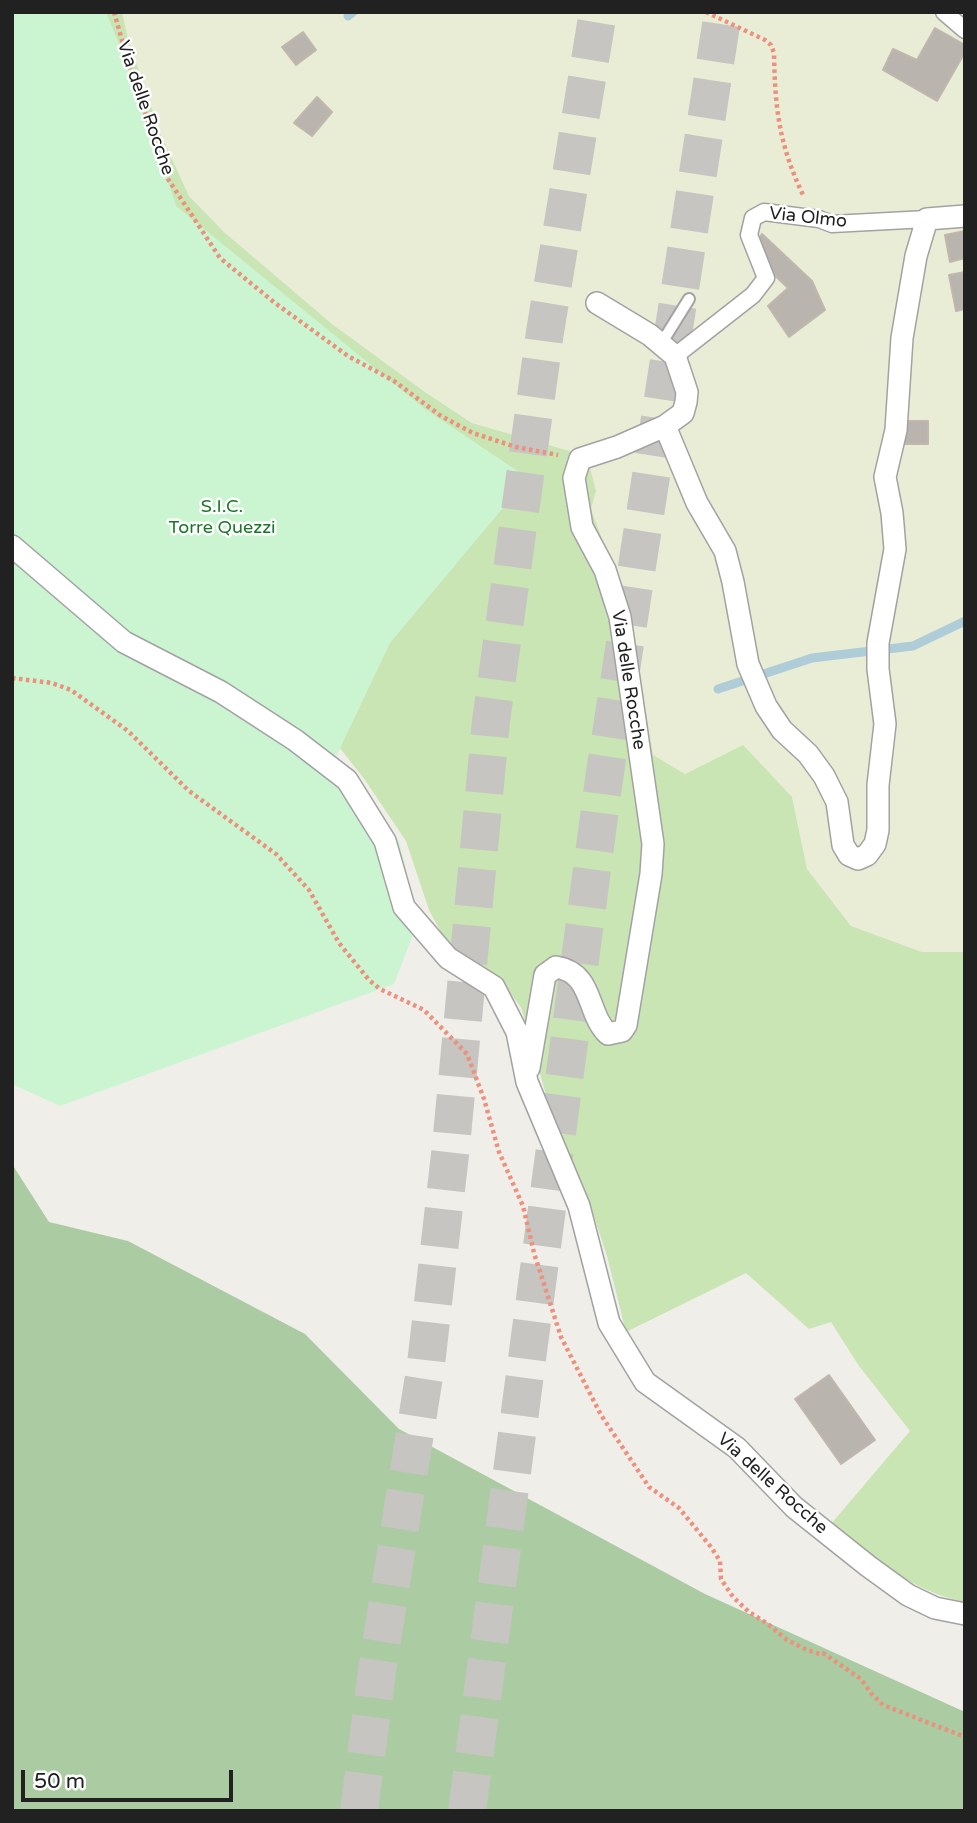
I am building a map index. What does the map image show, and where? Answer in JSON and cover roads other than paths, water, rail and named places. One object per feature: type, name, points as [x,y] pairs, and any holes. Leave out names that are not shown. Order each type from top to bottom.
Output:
[{"type":"street","points":[[944,12],[965,30]]},
{"type":"street","name":"Via Olmo","points":[[668,350],[688,343],[753,295],[766,278],[749,235],[753,218],[764,212],[819,219],[832,224],[965,216]]},
{"type":"street","points":[[597,303],[650,335],[668,350],[687,392],[683,413],[665,426],[697,503],[725,551],[748,664],[766,706],[782,730],[808,754],[824,776],[836,802],[844,845],[849,855],[858,859],[867,855],[875,844],[878,830],[878,786],[884,732],[878,643],[895,549],[885,477],[896,430],[902,338],[915,256],[927,219]]},
{"type":"street","name":"Via delle Rocche","points":[[527,1082],[544,975],[556,967],[568,969],[586,988],[601,1028],[608,1034],[622,1031],[626,1025],[651,874],[653,844],[620,617],[605,570],[582,527],[574,478],[580,459],[617,447],[665,426]]},
{"type":"street","name":"Via delle Rocche","points":[[12,546],[124,642],[221,692],[295,740],[347,780],[385,841],[404,906],[448,958],[494,987],[517,1032],[527,1082],[579,1206],[609,1322],[645,1382],[737,1448],[794,1507],[868,1566],[908,1595],[935,1608],[965,1614]]},
{"type":"lane","points":[[668,350],[689,299]]},
{"type":"waterway","points":[[348,16],[353,12]]},
{"type":"waterway","points":[[718,689],[812,658],[913,646],[965,621]]},
{"type":"tunnel","points":[[359,1811],[377,1671],[426,1364],[451,1146],[491,721],[545,332],[598,12]]},
{"type":"tunnel","points":[[467,1811],[604,779],[723,12]]},
{"type":"park label","name":"S.I.C. Torre Quezzi","points":[[222,517]]}]
